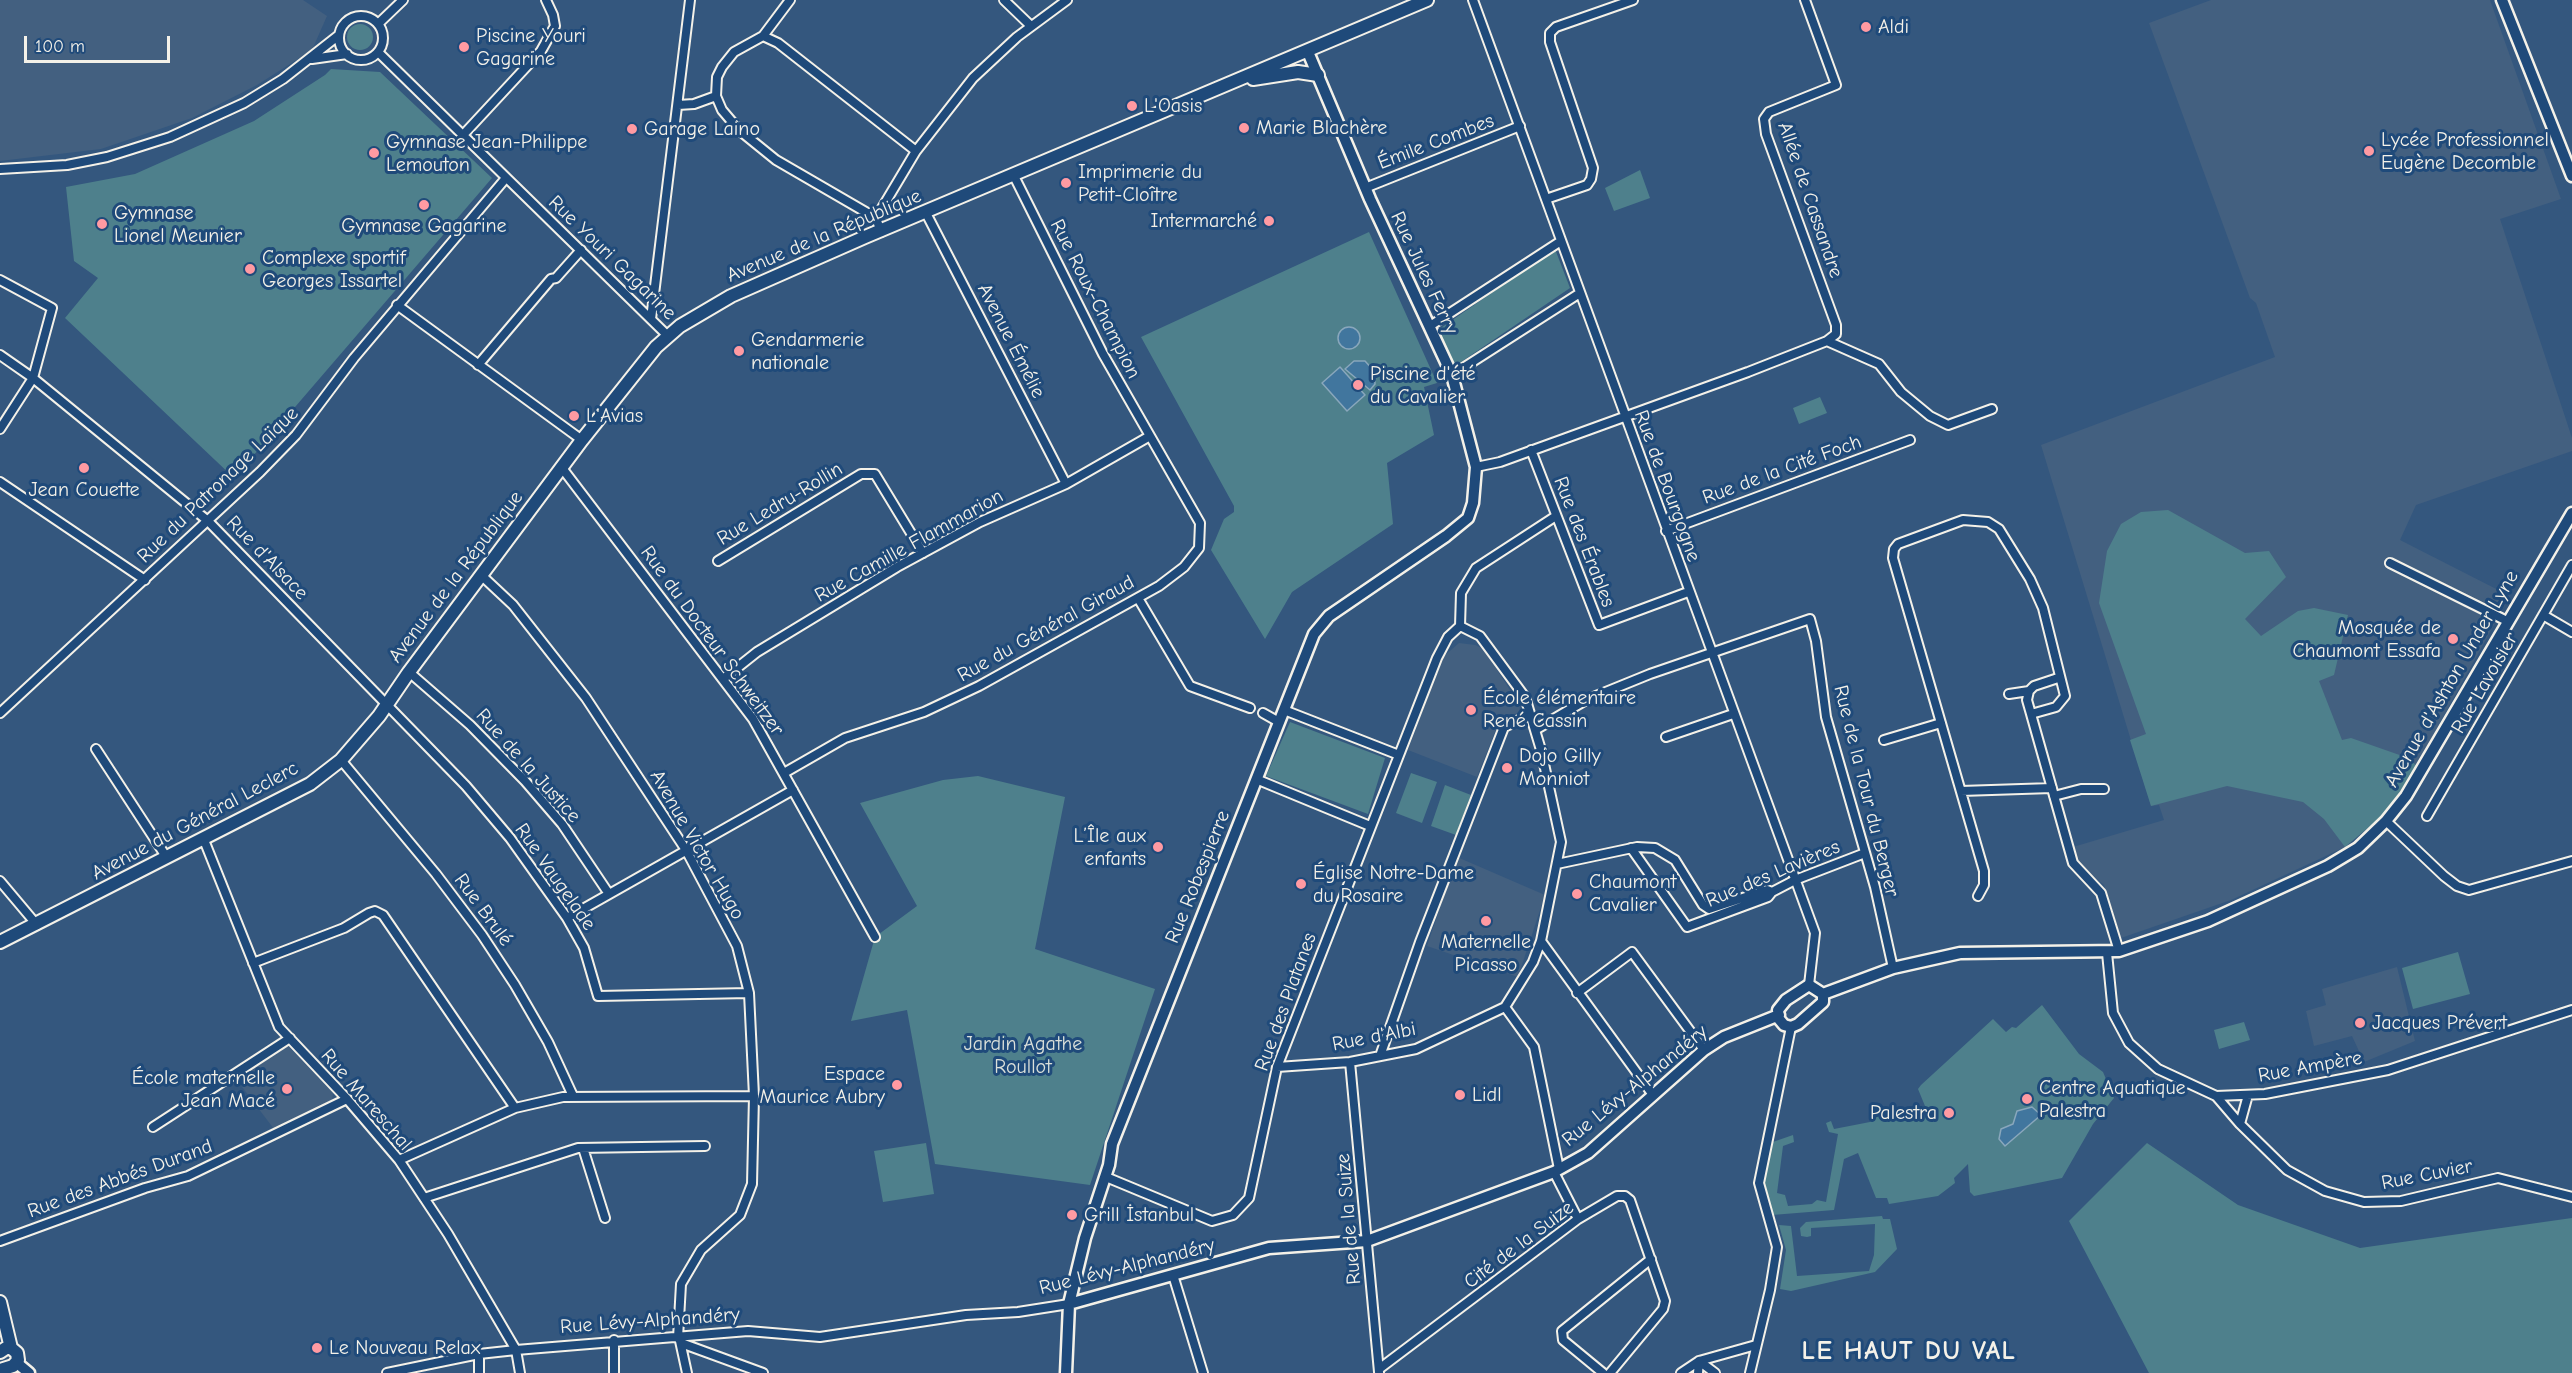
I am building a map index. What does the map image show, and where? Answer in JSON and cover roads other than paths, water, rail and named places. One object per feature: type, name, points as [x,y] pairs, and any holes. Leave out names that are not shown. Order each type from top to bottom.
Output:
[{"type":"main road","name":"Avenue de la République","points":[[387,705],[409,672],[582,440],[668,336],[720,302],[1308,52],[1415,2]]},
{"type":"main road","points":[[1243,80],[1298,72],[1318,75]]},
{"type":"main road","name":"Avenue du Général Leclerc","points":[[0,942],[310,784],[341,760],[387,705]]},
{"type":"main road","points":[[0,1302],[6,1350],[17,1353],[5,1365]]},
{"type":"street","points":[[378,24],[403,0]]},
{"type":"street","points":[[463,135],[541,51],[555,26],[554,15],[546,0]]},
{"type":"street","points":[[651,319],[690,0]]},
{"type":"street","points":[[790,0],[763,36],[734,52],[722,67],[717,77],[716,96],[722,110],[739,130],[776,160],[876,218],[881,232]]},
{"type":"street","points":[[1004,0],[1031,26]]},
{"type":"street","points":[[876,218],[916,151],[974,78],[1031,26],[1067,0]]},
{"type":"street","name":"Rue de Bourgogne","points":[[1473,0],[1688,592],[1815,933],[1809,985]]},
{"type":"street","points":[[1546,199],[1587,185],[1593,168],[1550,42],[1550,33],[1556,27],[1633,0]]},
{"type":"street","name":"Allée de Cassandre","points":[[1805,0],[1836,85],[1770,111],[1764,119],[1766,134],[1836,325],[1836,334],[1827,341]]},
{"type":"street","points":[[2502,0],[2572,176]]},
{"type":"street","points":[[0,169],[43,168],[77,163],[107,157],[170,137],[244,103],[310,60],[339,35],[345,22],[356,16],[368,17],[378,24],[383,38],[378,52],[359,59],[342,49],[339,35]]},
{"type":"street","points":[[763,36],[778,43],[916,151]]},
{"type":"street","name":"Rue Youri Gagarine","points":[[378,52],[668,336]]},
{"type":"street","name":"Rue Jules Ferry","points":[[1308,52],[1365,188],[1452,375],[1476,467]]},
{"type":"street","points":[[310,60],[347,54]]},
{"type":"street","points":[[678,105],[694,104],[716,96]]},
{"type":"street","name":"Émile Combes","points":[[1365,188],[1520,126]]},
{"type":"street","name":"Rue Roux-Champion","points":[[1014,176],[1103,354],[1150,436]]},
{"type":"street","name":"Rue du Patronage Laïque","points":[[0,713],[145,580],[297,435],[398,305],[506,178]]},
{"type":"street","name":"Avenue Émélie","points":[[926,213],[1066,484]]},
{"type":"street","points":[[1430,326],[1561,241]]},
{"type":"street","points":[[478,365],[551,279],[556,278],[581,250]]},
{"type":"street","points":[[0,280],[52,308],[33,378],[0,429]]},
{"type":"street","points":[[1452,375],[1580,293]]},
{"type":"street","points":[[398,305],[582,440]]},
{"type":"street","points":[[1476,467],[1500,462],[1749,372],[1827,341],[1879,364],[1901,392],[1930,416],[1948,426],[1992,409]]},
{"type":"street","name":"Rue d'Alsace","points":[[0,355],[33,378],[208,521],[387,705]]},
{"type":"street","name":"Rue Camille Flammarion","points":[[723,679],[757,652],[923,553],[980,522],[1066,484],[1150,436]]},
{"type":"street","name":"Rue du Général Giraud","points":[[784,772],[845,738],[924,712],[979,686],[1138,598],[1184,567],[1200,548],[1200,523],[1150,436]]},
{"type":"street","name":"Rue de la Cité Foch","points":[[1666,531],[1910,440]]},
{"type":"street","name":"Rue des Érables","points":[[1531,450],[1585,583],[1599,625],[1688,592]]},
{"type":"street","name":"Rue Robespierre","points":[[1066,1373],[1069,1304],[1085,1238],[1106,1177],[1114,1135],[1182,964],[1196,938],[1256,779],[1320,625],[1468,518],[1473,503],[1476,467]]},
{"type":"street","name":"Rue du Docteur Schweitzer","points":[[562,468],[753,719],[875,937]]},
{"type":"street","name":"Rue Ledru-Rollin","points":[[718,561],[861,474],[875,474],[923,553]]},
{"type":"street","points":[[0,482],[145,580]]},
{"type":"street","name":"Avenue d'Ashton Under Lyne","points":[[2119,951],[2208,921],[2328,866],[2358,849],[2386,821],[2426,763],[2572,513]]},
{"type":"street","points":[[1556,516],[1476,568],[1461,593],[1460,626],[1480,636],[1488,644],[1525,697],[1561,842],[1541,941],[1533,962],[1505,1007],[1534,1047],[1557,1171],[1578,1219]]},
{"type":"street","points":[[1978,896],[1983,885],[1984,871],[1893,558],[1894,549],[1898,544],[1963,520],[1988,522],[1999,529],[2030,579],[2043,608],[2058,678],[2065,696],[2056,707],[2031,714]]},
{"type":"street","points":[[2390,563],[2507,621]]},
{"type":"street","name":"Rue Lavoisier","points":[[2427,816],[2572,566]]},
{"type":"street","name":"Avenue Victor Hugo","points":[[481,575],[513,605],[586,698],[686,850],[736,946],[749,993],[754,1096],[752,1184],[740,1215],[701,1250],[681,1284],[679,1341],[687,1373]]},
{"type":"street","points":[[1138,598],[1190,686],[1250,708]]},
{"type":"street","points":[[2543,615],[2572,632]]},
{"type":"street","name":"Rue de la Tour du Berger","points":[[1535,730],[1586,700],[1650,674],[1810,619],[1816,640],[1826,717],[1866,853],[1893,968]]},
{"type":"street","name":"Rue des Platanes","points":[[1106,1177],[1212,1221],[1233,1215],[1249,1198],[1277,1066],[1437,658],[1448,637],[1460,626]]},
{"type":"street","name":"Rue de la Justice","points":[[409,672],[470,724],[525,781],[562,824],[609,894]]},
{"type":"street","points":[[1822,994],[1893,968],[1960,953],[2106,953],[2119,951],[2102,893],[2073,863],[2027,700],[2034,686],[2058,678]]},
{"type":"street","points":[[2009,693],[2029,692]]},
{"type":"street","name":"Rue Vaugelade","points":[[387,705],[466,786],[510,838],[567,918],[584,948],[598,996],[749,993]]},
{"type":"street","points":[[1284,710],[1399,755]]},
{"type":"street","points":[[1263,713],[1280,722]]},
{"type":"street","points":[[1666,736],[1733,714]]},
{"type":"street","points":[[1380,1056],[1420,942],[1504,727],[1530,715]]},
{"type":"street","points":[[1884,740],[1941,723]]},
{"type":"street","points":[[96,749],[167,858]]},
{"type":"street","name":"Rue Brulé","points":[[341,760],[436,874],[482,935],[542,1033],[573,1096]]},
{"type":"street","points":[[1256,779],[1370,826]]},
{"type":"street","points":[[1960,791],[2053,792],[2104,789]]},
{"type":"street","points":[[567,918],[793,790]]},
{"type":"street","points":[[2386,821],[2444,876],[2457,886],[2469,890],[2572,861]]},
{"type":"street","name":"Rue Mareschal","points":[[204,840],[279,1027],[347,1099],[399,1160],[516,1350],[520,1373]]},
{"type":"street","points":[[1557,864],[1631,848],[1655,848],[1674,860],[1703,905],[1709,909],[1767,890],[1772,892]]},
{"type":"street","name":"Rue des Lavières","points":[[1631,848],[1687,927],[1768,897],[1772,892],[1795,880],[1866,853]]},
{"type":"street","points":[[0,881],[37,925]]},
{"type":"street","points":[[253,963],[344,928],[375,911],[382,915],[515,1108]]},
{"type":"street","points":[[1541,941],[1653,1095]]},
{"type":"street","points":[[1577,993],[1632,952],[1704,1050]]},
{"type":"street","name":"Rue Ampère","points":[[2106,953],[2113,1013],[2129,1043],[2158,1069],[2216,1096],[2248,1095],[2388,1070],[2572,1010]]},
{"type":"street","points":[[1750,1373],[1770,1290],[1777,1247],[1759,1183],[1791,1027],[1810,1015],[1823,1002],[1822,994],[1809,985],[1786,1000],[1778,1010],[1784,1025],[1791,1027]]},
{"type":"street","name":"Rue d'Albi","points":[[1277,1066],[1350,1062],[1416,1049],[1505,1007]]},
{"type":"street","name":"Rue Lévy-Alphandéry","points":[[387,1373],[479,1354],[614,1340],[679,1341],[695,1334],[748,1331],[820,1337],[966,1315],[1018,1312],[1069,1304],[1269,1248],[1367,1241],[1557,1171],[1588,1153],[1704,1050],[1724,1037],[1779,1015]]},
{"type":"street","points":[[153,1127],[290,1038]]},
{"type":"street","name":"Rue de la Suize","points":[[1350,1062],[1379,1371]]},
{"type":"street","points":[[2240,1124],[2248,1095]]},
{"type":"street","points":[[399,1160],[515,1108],[573,1096],[754,1096]]},
{"type":"street","name":"Rue Cuvier","points":[[2216,1096],[2240,1124],[2287,1170],[2325,1191],[2364,1203],[2401,1201],[2498,1178],[2572,1197]]},
{"type":"street","name":"Rue des Abbés Durand","points":[[0,1241],[145,1188],[188,1176],[347,1099]]},
{"type":"street","points":[[424,1198],[583,1148],[705,1146]]},
{"type":"street","points":[[583,1148],[605,1218]]},
{"type":"street","name":"Cité de la Suize","points":[[1379,1371],[1578,1219],[1617,1196],[1624,1196],[1630,1200],[1663,1292],[1663,1309],[1610,1373]]},
{"type":"street","points":[[1603,1373],[1563,1340],[1562,1331],[1651,1259]]},
{"type":"street","points":[[1173,1275],[1203,1373]]},
{"type":"street","points":[[614,1340],[614,1373]]},
{"type":"street","points":[[679,1341],[763,1373]]},
{"type":"street","points":[[1682,1373],[1699,1361],[1756,1346]]},
{"type":"street","points":[[479,1354],[479,1373]]},
{"type":"street","points":[[1698,1373],[1699,1361]]},
{"type":"street","points":[[1699,1361],[1714,1373]]},
{"type":"street","points":[[5,1365],[29,1373]]},
{"type":"place","name":"Aldi","points":[[1866,27]]},
{"type":"place","name":"Piscine Youri Gagarine","points":[[464,47]]},
{"type":"place","name":"L'Oasis","points":[[1132,106]]},
{"type":"place","name":"Marie Blachère","points":[[1244,128]]},
{"type":"place","name":"Garage Laino","points":[[632,129]]},
{"type":"place","name":"Lycée Professionnel Eugène Decomble","points":[[2369,151]]},
{"type":"place","name":"Gymnase Jean-Philippe Lemouton","points":[[374,153]]},
{"type":"place","name":"Imprimerie du Petit-Cloître","points":[[1066,183]]},
{"type":"place","name":"Gymnase Gagarine","points":[[424,205]]},
{"type":"place","name":"Intermarché","points":[[1269,221]]},
{"type":"place","name":"Gymnase Lionel Meunier","points":[[102,224]]},
{"type":"place","name":"Complexe sportif Georges Issartel","points":[[250,269]]},
{"type":"place","name":"Gendarmerie nationale","points":[[739,351]]},
{"type":"place","name":"Piscine d'été du Cavalier","points":[[1358,385]]},
{"type":"place","name":"L'Avias","points":[[574,416]]},
{"type":"place","name":"Jean Couette","points":[[84,468]]},
{"type":"place","name":"Mosquée de Chaumont Essafa","points":[[2453,639]]},
{"type":"place","name":"École élémentaire René Cassin","points":[[1471,710]]},
{"type":"place","name":"Dojo Gilly Monniot","points":[[1507,768]]},
{"type":"place","name":"L’Île aux enfants","points":[[1158,847]]},
{"type":"place","name":"Église Notre-Dame du Rosaire","points":[[1301,884]]},
{"type":"place","name":"Chaumont Cavalier","points":[[1577,894]]},
{"type":"place","name":"Maternelle Picasso","points":[[1486,921]]},
{"type":"place","name":"Jacques Prévert","points":[[2360,1023]]},
{"type":"place","name":"Espace Maurice Aubry","points":[[897,1085]]},
{"type":"place","name":"École maternelle Jean Macé","points":[[287,1089]]},
{"type":"place","name":"Lidl","points":[[1460,1095]]},
{"type":"place","name":"Centre Aquatique Palestra","points":[[2027,1099]]},
{"type":"place","name":"Palestra","points":[[1949,1113]]},
{"type":"place","name":"Grill İstanbul","points":[[1072,1215]]},
{"type":"place","name":"Le Nouveau Relax","points":[[317,1348]]},
{"type":"district","name":"LE HAUT DU VAL","points":[[1909,1352]]},
{"type":"park label","name":"Jardin Agathe Roullot","points":[[1023,1056]]}]
